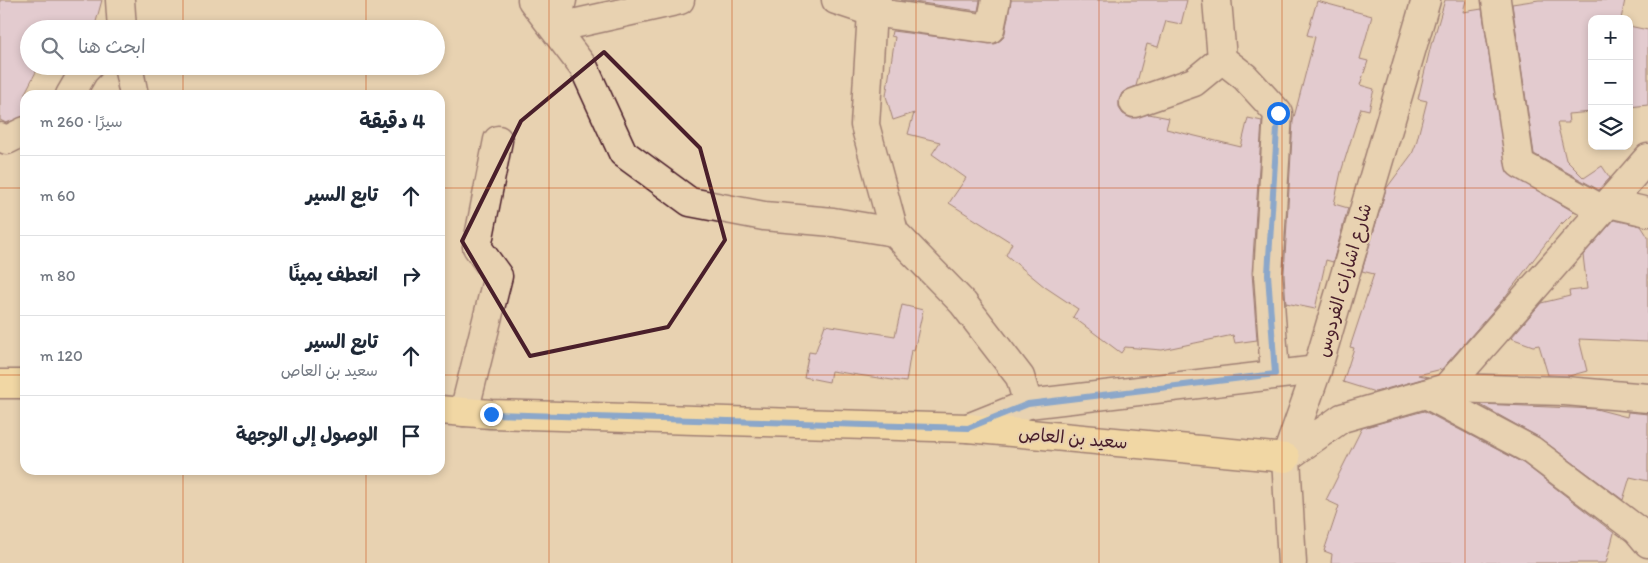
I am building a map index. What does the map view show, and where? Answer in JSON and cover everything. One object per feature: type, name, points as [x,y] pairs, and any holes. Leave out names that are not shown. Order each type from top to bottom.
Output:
[{"type":"main road","points":[[0,384],[20,384]]},
{"type":"main road","name":"سعيد بن العاص","points":[[452,411],[968,428],[1286,458]]},
{"type":"street","points":[[120,0],[121,20]]},
{"type":"street","points":[[532,0],[584,68],[623,153],[690,202],[764,216],[833,222],[894,232]]},
{"type":"street","points":[[549,0],[555,28]]},
{"type":"street","points":[[555,28],[562,0]]},
{"type":"street","points":[[555,28],[680,0]]},
{"type":"street","points":[[836,0],[990,29],[996,0]]},
{"type":"street","points":[[1217,0],[1222,59],[1245,77],[1278,113],[1268,274],[1275,374]]},
{"type":"street","name":"شارع اشارات الفردوس","points":[[1292,563],[1286,458],[1317,370],[1426,0]]},
{"type":"street","points":[[1496,0],[1520,164],[1605,206],[1648,212]]},
{"type":"street","points":[[875,6],[865,126],[894,232],[963,303],[1020,377],[1028,404]]},
{"type":"street","points":[[1134,103],[1194,82],[1222,59]]},
{"type":"street","points":[[73,90],[82,75]]},
{"type":"street","points":[[130,75],[133,90]]},
{"type":"street","points":[[0,137],[7,140],[20,134]]},
{"type":"street","points":[[452,411],[498,276],[478,247],[498,140]]},
{"type":"street","points":[[1436,391],[1648,158]]},
{"type":"street","points":[[968,428],[1028,404],[1317,370]]},
{"type":"street","points":[[1436,391],[1531,450],[1637,530],[1648,543]]},
{"type":"street","points":[[1286,458],[1342,418],[1436,391],[1565,391],[1648,398]]},
{"type":"highlighted area","points":[[604,52],[700,148],[725,240],[668,327],[530,356],[462,241],[521,121]]},
{"type":"building","points":[[0,0],[102,0],[96,20],[20,20],[20,75],[34,75],[27,90],[20,90],[20,118],[6,123],[0,120]]},
{"type":"building","points":[[901,0],[980,0],[978,11]]},
{"type":"building","points":[[1011,0],[1187,0],[1181,24],[1166,21],[1158,47],[1147,44],[1136,86],[1122,93],[1119,100],[1119,108],[1123,114],[1131,118],[1149,114],[1169,118],[1166,129],[1241,147],[1248,118],[1262,121],[1252,273],[1257,340],[1235,343],[1233,335],[1162,350],[1125,347],[1121,353],[1073,317],[1078,309],[1045,287],[1006,255],[1012,243],[949,203],[966,178],[932,154],[940,142],[908,134],[914,113],[893,120],[886,96],[895,37],[891,36],[892,31],[995,44],[1002,39],[1005,33]]},
{"type":"building","points":[[1445,0],[1466,0],[1463,12],[1482,9],[1507,172],[1574,212],[1562,224],[1562,222],[1505,297],[1442,369],[1418,375],[1429,377],[1375,392],[1343,382],[1354,348],[1350,347],[1374,274],[1362,271],[1386,189],[1412,154],[1416,144],[1427,101],[1418,99],[1432,41]]},
{"type":"building","points":[[1539,0],[1625,0],[1622,15],[1588,15],[1588,112],[1568,114],[1569,123],[1557,123],[1566,160],[1584,178],[1602,166],[1610,178],[1599,190],[1534,154],[1512,4]]},
{"type":"building","points":[[1317,1],[1372,16],[1360,59],[1368,61],[1360,85],[1374,89],[1369,110],[1361,108],[1341,172],[1334,204],[1348,208],[1333,262],[1326,260],[1315,309],[1286,303],[1286,305],[1284,274],[1293,121],[1315,37],[1307,35]]},
{"type":"building","points":[[1633,27],[1648,30],[1648,105],[1633,107]]},
{"type":"building","points":[[1614,220],[1641,226],[1648,237],[1648,342],[1579,339],[1587,371],[1569,376],[1548,375],[1539,345],[1533,346],[1511,338],[1541,303],[1570,296],[1569,291],[1587,289],[1583,255]]},
{"type":"building","points":[[902,305],[923,310],[914,351],[911,350],[906,382],[831,371],[829,382],[804,377],[809,352],[815,353],[825,325],[895,336]]},
{"type":"building","points":[[1479,404],[1596,409],[1627,417],[1628,412],[1648,414],[1648,481],[1630,477],[1623,500],[1540,438]]},
{"type":"building","points":[[1424,411],[1523,463],[1614,533],[1606,563],[1331,563],[1332,554],[1324,551],[1339,506],[1326,500],[1362,428]]},
{"type":"route","points":[[491,414],[968,428],[1028,404],[1275,374],[1268,274],[1278,113]]}]
